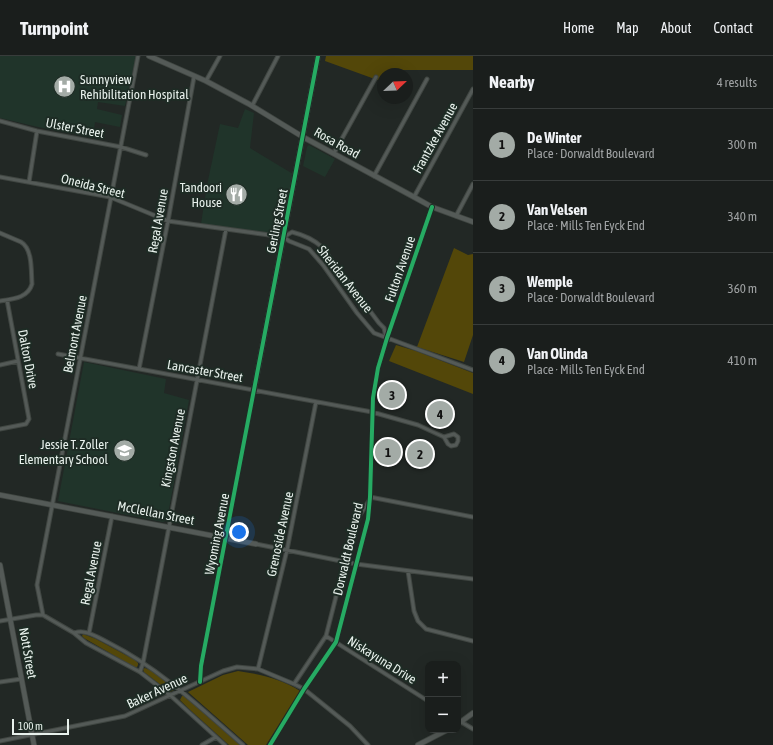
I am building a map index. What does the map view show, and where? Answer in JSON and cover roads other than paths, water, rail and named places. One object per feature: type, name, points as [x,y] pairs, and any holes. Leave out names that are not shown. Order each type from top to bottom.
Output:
[{"type":"street","name":"Belmont Avenue","points":[[44,615],[37,585],[138,56]]},
{"type":"street","name":"Rosa Road","points":[[150,56],[206,81],[252,106],[303,137],[432,207],[473,222]]},
{"type":"street","points":[[206,81],[220,56]]},
{"type":"street","points":[[252,106],[278,56]]},
{"type":"street","points":[[313,56],[318,57]]},
{"type":"street","name":"Gerling Street","points":[[254,390],[318,57]]},
{"type":"street","name":"Regal Avenue","points":[[139,369],[194,76]]},
{"type":"street","points":[[334,153],[376,77]]},
{"type":"street","points":[[374,176],[427,79]]},
{"type":"street","name":"Frantzke Avenue","points":[[414,197],[473,89]]},
{"type":"street","name":"Ulster Street","points":[[0,122],[37,131],[121,147],[146,155]]},
{"type":"street","points":[[29,182],[37,131]]},
{"type":"street","name":"Oneida Street","points":[[0,177],[110,197],[168,221],[226,229]]},
{"type":"street","points":[[456,216],[473,184]]},
{"type":"street","name":"Fulton Avenue","points":[[387,338],[432,207]]},
{"type":"street","name":"Sheridan Avenue","points":[[226,229],[284,236],[292,232],[304,235],[314,240],[322,247],[384,328],[387,338]]},
{"type":"street","name":"Kingston Avenue","points":[[140,672],[143,663],[226,229]]},
{"type":"street","points":[[0,234],[22,243],[27,249],[32,284],[26,295],[0,301]]},
{"type":"street","name":"Sheridan Avenue","points":[[284,236],[289,241],[309,249],[323,264],[357,313],[374,333],[473,370]]},
{"type":"street","name":"Dalton Drive","points":[[0,429],[26,424],[29,419],[7,300]]},
{"type":"street","name":"Dorwaldt Boulevard","points":[[270,745],[304,689],[336,642],[368,519],[373,398],[378,368],[387,338]]},
{"type":"street","name":"Lancaster Street","points":[[58,354],[372,412],[418,425],[444,437]]},
{"type":"street","points":[[0,365],[18,361]]},
{"type":"street","name":"Wyoming Avenue","points":[[200,682],[201,666],[254,390]]},
{"type":"street","name":"Grenoside Avenue","points":[[258,669],[287,550],[316,402]]},
{"type":"street","points":[[452,434],[455,435],[458,439],[458,443],[455,446],[449,445],[444,437],[452,434]]},
{"type":"street","name":"McClellan Street","points":[[0,495],[168,526],[356,564],[473,579]]},
{"type":"street","points":[[370,497],[473,517]]},
{"type":"street","name":"Dorwaldt Boulevard","points":[[294,684],[326,636],[345,561],[360,515],[370,497]]},
{"type":"street","name":"Regal Avenue","points":[[89,633],[112,516]]},
{"type":"street","name":"Nott Street","points":[[0,565],[34,745]]},
{"type":"street","points":[[408,571],[414,611],[418,621],[426,629],[473,641]]},
{"type":"street","points":[[0,621],[10,618],[44,615],[74,633],[86,643],[140,672],[171,696],[225,745]]},
{"type":"street","points":[[74,633],[89,633],[117,647],[143,663],[182,691],[243,745]]},
{"type":"street","name":"Niskayuna Drive","points":[[326,636],[425,698]]},
{"type":"street","name":"Baker Avenue","points":[[0,741],[126,716],[223,671],[237,667],[258,669],[304,689],[350,726],[368,745]]},
{"type":"street","points":[[0,682],[21,679]]},
{"type":"street","points":[[461,721],[473,713]]},
{"type":"street","points":[[461,723],[473,729]]},
{"type":"street","points":[[418,745],[441,733]]},
{"type":"street","points":[[202,745],[216,737]]},
{"type":"place","name":"Sunnyview Rehibilitation Hospital","points":[[65,86]]},
{"type":"place","name":"Tandoori House","points":[[237,194]]},
{"type":"place","name":"Wemple","points":[[392,395]]},
{"type":"place","name":"Van Olinda","points":[[440,414]]},
{"type":"place","name":"Jessie T. Zoller Elementary School","points":[[124,451]]},
{"type":"place","name":"De Winter","points":[[388,452]]},
{"type":"place","name":"Van Velsen","points":[[420,454]]}]
